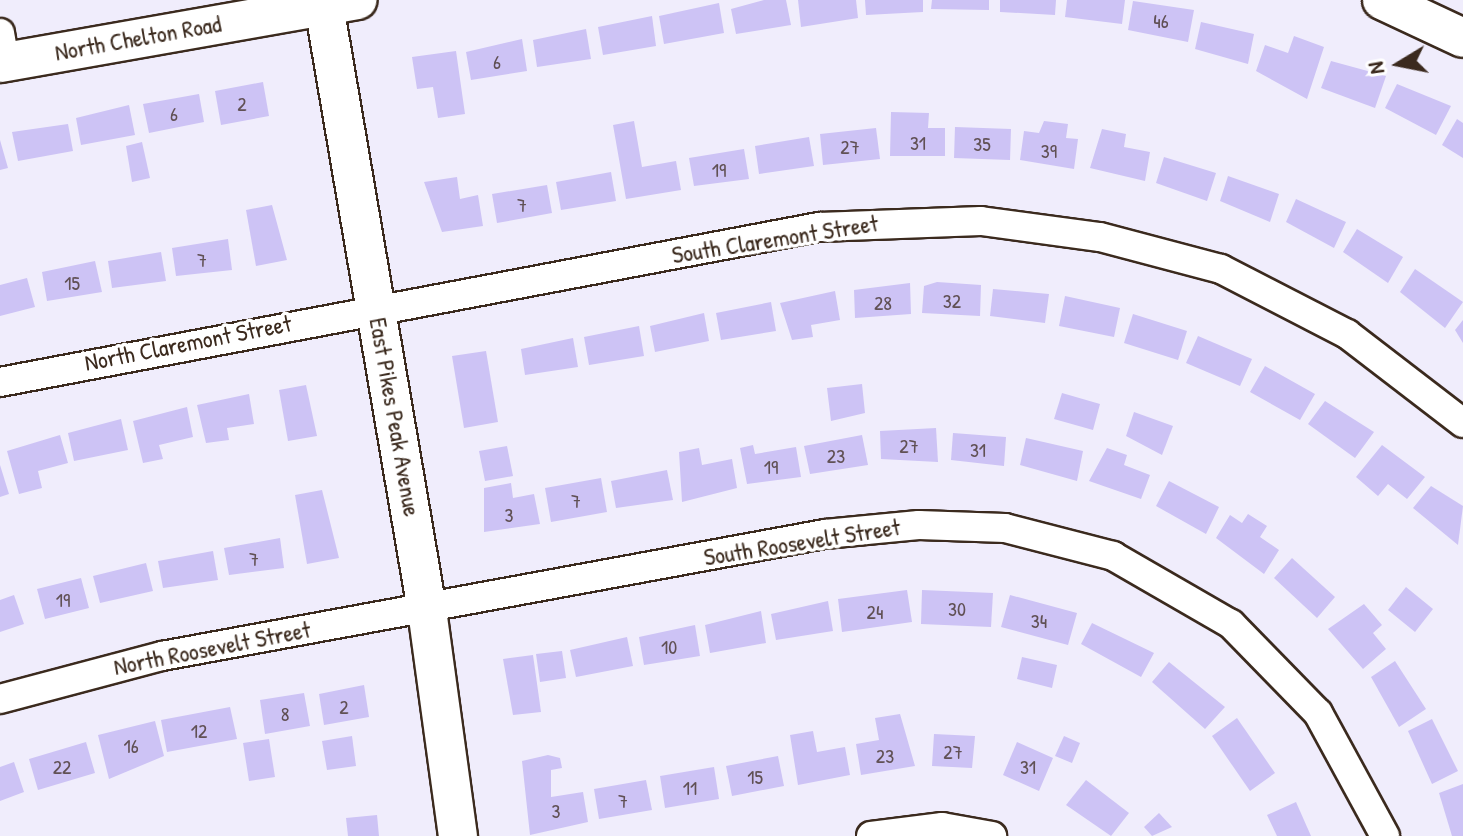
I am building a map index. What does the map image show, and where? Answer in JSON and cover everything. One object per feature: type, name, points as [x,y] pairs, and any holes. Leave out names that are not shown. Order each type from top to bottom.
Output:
[{"type":"main road","points":[[1382,0],[1463,38]]},
{"type":"main road","name":"North Chelton Road","points":[[2,53],[335,2]]},
{"type":"main road","name":"East Pikes Peak Avenue","points":[[335,2],[376,308],[427,610],[458,836]]},
{"type":"street","name":"South Claremont Street","points":[[376,308],[819,227],[918,220],[1041,226],[1221,269],[1347,334],[1463,423]]},
{"type":"street","name":"North Claremont Street","points":[[0,382],[376,308]]},
{"type":"street","name":"South Roosevelt Street","points":[[427,610],[874,526],[1035,533],[1149,574],[1263,652],[1342,749],[1385,836]]},
{"type":"street","name":"North Roosevelt Street","points":[[0,699],[162,656],[427,610]]},
{"type":"street","points":[[871,836],[942,827],[992,836]]},
{"type":"building","points":[[764,0],[786,0],[791,25],[736,34],[731,9]]},
{"type":"building","points":[[798,0],[856,0],[858,18],[801,27]]},
{"type":"building","points":[[865,0],[923,0],[923,12],[866,15]]},
{"type":"building","points":[[932,0],[989,0],[989,10],[931,9]]},
{"type":"building","points":[[1000,0],[1056,0],[1055,15],[1000,12]]},
{"type":"building","points":[[1067,0],[1125,0],[1122,24],[1065,17]]},
{"type":"building","points":[[1133,1],[1194,10],[1188,42],[1128,30]]},
{"type":"building","points":[[719,3],[724,33],[664,44],[659,16]]},
{"type":"building","points":[[652,16],[656,46],[603,55],[598,27]]},
{"type":"building","points":[[1201,22],[1254,34],[1248,64],[1195,49]]},
{"type":"building","points":[[586,29],[591,59],[537,67],[533,40]]},
{"type":"building","points":[[1294,36],[1324,47],[1307,99],[1256,71],[1265,45],[1288,53]]},
{"type":"building","points":[[522,39],[527,71],[471,80],[466,52]]},
{"type":"building","points":[[456,51],[465,114],[438,118],[433,87],[417,89],[412,57]]},
{"type":"building","points":[[1331,61],[1386,76],[1375,108],[1321,88]]},
{"type":"building","points":[[263,82],[269,116],[221,125],[215,91]]},
{"type":"building","points":[[1397,84],[1451,106],[1436,135],[1385,108]]},
{"type":"building","points":[[199,94],[204,122],[149,133],[143,104]]},
{"type":"building","points":[[129,105],[135,135],[81,145],[76,118]]},
{"type":"building","points":[[891,112],[929,113],[928,128],[945,128],[945,156],[890,156]]},
{"type":"building","points":[[1457,119],[1463,123],[1463,158],[1442,145]]},
{"type":"building","points":[[634,121],[642,167],[676,161],[681,190],[626,199],[613,125]]},
{"type":"building","points":[[1044,121],[1068,124],[1066,138],[1078,139],[1074,169],[1020,160],[1024,131],[1039,133]]},
{"type":"building","points":[[68,124],[73,151],[18,161],[12,132]]},
{"type":"building","points":[[955,127],[1011,129],[1010,160],[954,158]]},
{"type":"building","points":[[876,128],[880,159],[823,165],[820,134]]},
{"type":"building","points":[[1102,129],[1126,134],[1124,147],[1150,152],[1145,181],[1090,168]]},
{"type":"building","points":[[809,137],[814,166],[759,174],[755,146]]},
{"type":"building","points":[[0,140],[8,168],[0,170]]},
{"type":"building","points":[[142,142],[150,178],[132,182],[126,146]]},
{"type":"building","points":[[744,149],[749,179],[694,186],[689,158]]},
{"type":"building","points":[[1164,157],[1216,173],[1207,201],[1156,183]]},
{"type":"building","points":[[611,172],[616,201],[561,210],[556,182]]},
{"type":"building","points":[[1228,176],[1279,194],[1270,222],[1220,201]]},
{"type":"building","points":[[457,177],[460,199],[478,195],[483,226],[442,232],[424,182]]},
{"type":"building","points":[[547,185],[552,213],[497,223],[492,194]]},
{"type":"building","points":[[1296,199],[1346,222],[1334,248],[1286,222]]},
{"type":"building","points":[[272,205],[287,260],[256,266],[246,210]]},
{"type":"building","points":[[1357,229],[1403,257],[1388,283],[1343,252]]},
{"type":"building","points":[[228,239],[232,270],[176,276],[172,248]]},
{"type":"building","points":[[161,252],[166,281],[112,288],[108,261]]},
{"type":"building","points":[[95,261],[102,292],[47,301],[42,272]]},
{"type":"building","points":[[1415,269],[1463,302],[1445,328],[1400,292]]},
{"type":"building","points":[[27,278],[35,307],[0,316],[0,285]]},
{"type":"building","points":[[937,282],[981,285],[980,316],[922,313],[924,286]]},
{"type":"building","points":[[910,283],[911,314],[855,318],[854,290]]},
{"type":"building","points":[[993,289],[1049,294],[1045,323],[990,316]]},
{"type":"building","points":[[835,291],[840,320],[811,325],[813,337],[792,340],[780,303]]},
{"type":"building","points":[[1065,296],[1120,308],[1114,337],[1059,326]]},
{"type":"building","points":[[771,302],[776,331],[721,340],[716,313]]},
{"type":"building","points":[[704,313],[709,341],[655,352],[650,326]]},
{"type":"building","points":[[1133,314],[1187,331],[1178,360],[1124,343]]},
{"type":"building","points":[[1463,320],[1463,343],[1455,330]]},
{"type":"building","points":[[639,326],[644,356],[589,365],[584,337]]},
{"type":"building","points":[[1198,336],[1252,359],[1240,386],[1186,363]]},
{"type":"building","points":[[573,338],[578,367],[525,375],[521,349]]},
{"type":"building","points":[[486,351],[498,422],[464,428],[452,356]]},
{"type":"building","points":[[1265,366],[1315,394],[1300,420],[1250,392]]},
{"type":"building","points":[[862,384],[865,413],[831,421],[827,388]]},
{"type":"building","points":[[306,385],[317,436],[288,441],[279,390]]},
{"type":"building","points":[[1062,393],[1100,404],[1093,430],[1054,419]]},
{"type":"building","points":[[249,394],[254,424],[227,428],[229,440],[206,443],[197,405]]},
{"type":"building","points":[[1325,401],[1374,432],[1355,458],[1308,424]]},
{"type":"building","points":[[187,407],[193,437],[159,445],[163,459],[143,463],[133,421]]},
{"type":"building","points":[[1134,412],[1173,426],[1162,455],[1126,436]]},
{"type":"building","points":[[121,419],[128,450],[74,461],[68,433]]},
{"type":"building","points":[[936,428],[938,462],[881,459],[880,431]]},
{"type":"building","points":[[953,433],[1006,437],[1004,466],[951,460]]},
{"type":"building","points":[[60,435],[68,463],[38,471],[42,488],[19,494],[7,451]]},
{"type":"building","points":[[862,435],[868,465],[810,474],[804,446]]},
{"type":"building","points":[[1026,438],[1083,451],[1077,481],[1020,465]]},
{"type":"building","points":[[753,445],[755,454],[796,447],[801,477],[747,484],[740,448]]},
{"type":"building","points":[[1382,445],[1425,477],[1407,499],[1388,484],[1378,496],[1356,477]]},
{"type":"building","points":[[507,446],[513,476],[485,481],[479,451]]},
{"type":"building","points":[[699,448],[702,465],[732,459],[737,488],[682,502],[679,452]]},
{"type":"building","points":[[1107,448],[1127,455],[1124,465],[1150,475],[1141,499],[1089,481]]},
{"type":"building","points":[[0,465],[9,494],[0,497]]},
{"type":"building","points":[[667,470],[673,500],[616,508],[611,481]]},
{"type":"building","points":[[601,478],[607,512],[551,522],[545,488]]},
{"type":"building","points":[[1169,481],[1219,507],[1206,534],[1156,506]]},
{"type":"building","points":[[511,483],[513,498],[534,494],[540,524],[484,532],[484,488]]},
{"type":"building","points":[[1431,486],[1463,506],[1458,545],[1413,508]]},
{"type":"building","points":[[322,490],[339,558],[307,564],[295,495]]},
{"type":"building","points":[[1248,514],[1267,526],[1260,537],[1279,550],[1264,574],[1216,538],[1230,515],[1242,523]]},
{"type":"building","points":[[280,538],[284,568],[229,575],[224,548]]},
{"type":"building","points":[[213,551],[218,580],[163,588],[158,561]]},
{"type":"building","points":[[1292,558],[1335,597],[1317,618],[1274,578]]},
{"type":"building","points":[[146,563],[153,591],[100,603],[93,576]]},
{"type":"building","points":[[81,578],[89,608],[45,619],[37,589]]},
{"type":"building","points":[[1406,587],[1433,609],[1415,632],[1388,610]]},
{"type":"building","points":[[907,590],[912,622],[842,632],[838,599]]},
{"type":"building","points":[[922,590],[993,593],[991,627],[921,624]]},
{"type":"building","points":[[14,595],[24,624],[0,632],[0,600]]},
{"type":"building","points":[[1010,595],[1077,613],[1068,645],[1001,627]]},
{"type":"building","points":[[828,601],[833,631],[776,640],[771,614]]},
{"type":"building","points":[[1364,604],[1382,625],[1373,633],[1386,649],[1363,669],[1328,629]]},
{"type":"building","points":[[761,611],[766,643],[710,653],[705,625]]},
{"type":"building","points":[[1092,623],[1154,653],[1141,677],[1081,644]]},
{"type":"building","points":[[695,625],[700,656],[644,665],[639,637]]},
{"type":"building","points":[[627,637],[633,666],[576,677],[570,650]]},
{"type":"building","points":[[562,651],[566,678],[540,682],[536,654]]},
{"type":"building","points":[[533,655],[541,712],[513,715],[503,659]]},
{"type":"building","points":[[1022,657],[1057,665],[1052,688],[1017,679]]},
{"type":"building","points":[[1395,661],[1426,709],[1399,727],[1371,677]]},
{"type":"building","points":[[1169,662],[1225,707],[1205,729],[1152,682]]},
{"type":"building","points":[[364,685],[369,717],[324,725],[319,694]]},
{"type":"building","points":[[304,693],[310,726],[265,734],[260,700]]},
{"type":"building","points":[[230,707],[237,739],[167,752],[161,720]]},
{"type":"building","points":[[900,714],[915,766],[861,775],[856,744],[879,740],[875,718]]},
{"type":"building","points":[[1237,718],[1275,773],[1250,791],[1212,736]]},
{"type":"building","points":[[1432,719],[1458,771],[1432,784],[1408,731]]},
{"type":"building","points":[[155,721],[164,756],[109,779],[98,735]]},
{"type":"building","points":[[813,731],[817,752],[845,747],[850,775],[798,785],[790,735]]},
{"type":"building","points":[[934,734],[975,736],[972,768],[932,766]]},
{"type":"building","points":[[352,736],[356,766],[327,770],[322,741]]},
{"type":"building","points":[[1064,736],[1080,743],[1072,763],[1055,756]]},
{"type":"building","points":[[269,739],[275,777],[249,781],[243,743]]},
{"type":"building","points":[[86,742],[95,773],[38,790],[29,759]]},
{"type":"building","points":[[1017,742],[1053,758],[1039,791],[1003,775]]},
{"type":"building","points":[[548,755],[560,758],[562,768],[551,770],[551,797],[583,792],[588,822],[530,835],[522,761]]},
{"type":"building","points":[[778,756],[784,786],[732,796],[726,766]]},
{"type":"building","points":[[14,762],[24,792],[0,801],[0,767]]},
{"type":"building","points":[[714,767],[719,799],[665,808],[660,776]]},
{"type":"building","points":[[646,780],[652,810],[599,819],[594,789]]},
{"type":"building","points":[[1086,780],[1129,813],[1111,836],[1066,805]]},
{"type":"building","points":[[1463,784],[1463,836],[1452,836],[1439,793]]},
{"type":"building","points":[[1296,802],[1311,836],[1277,836],[1267,815]]},
{"type":"building","points":[[1159,813],[1172,827],[1152,836],[1144,827]]},
{"type":"building","points":[[377,815],[379,836],[348,836],[346,818]]}]
